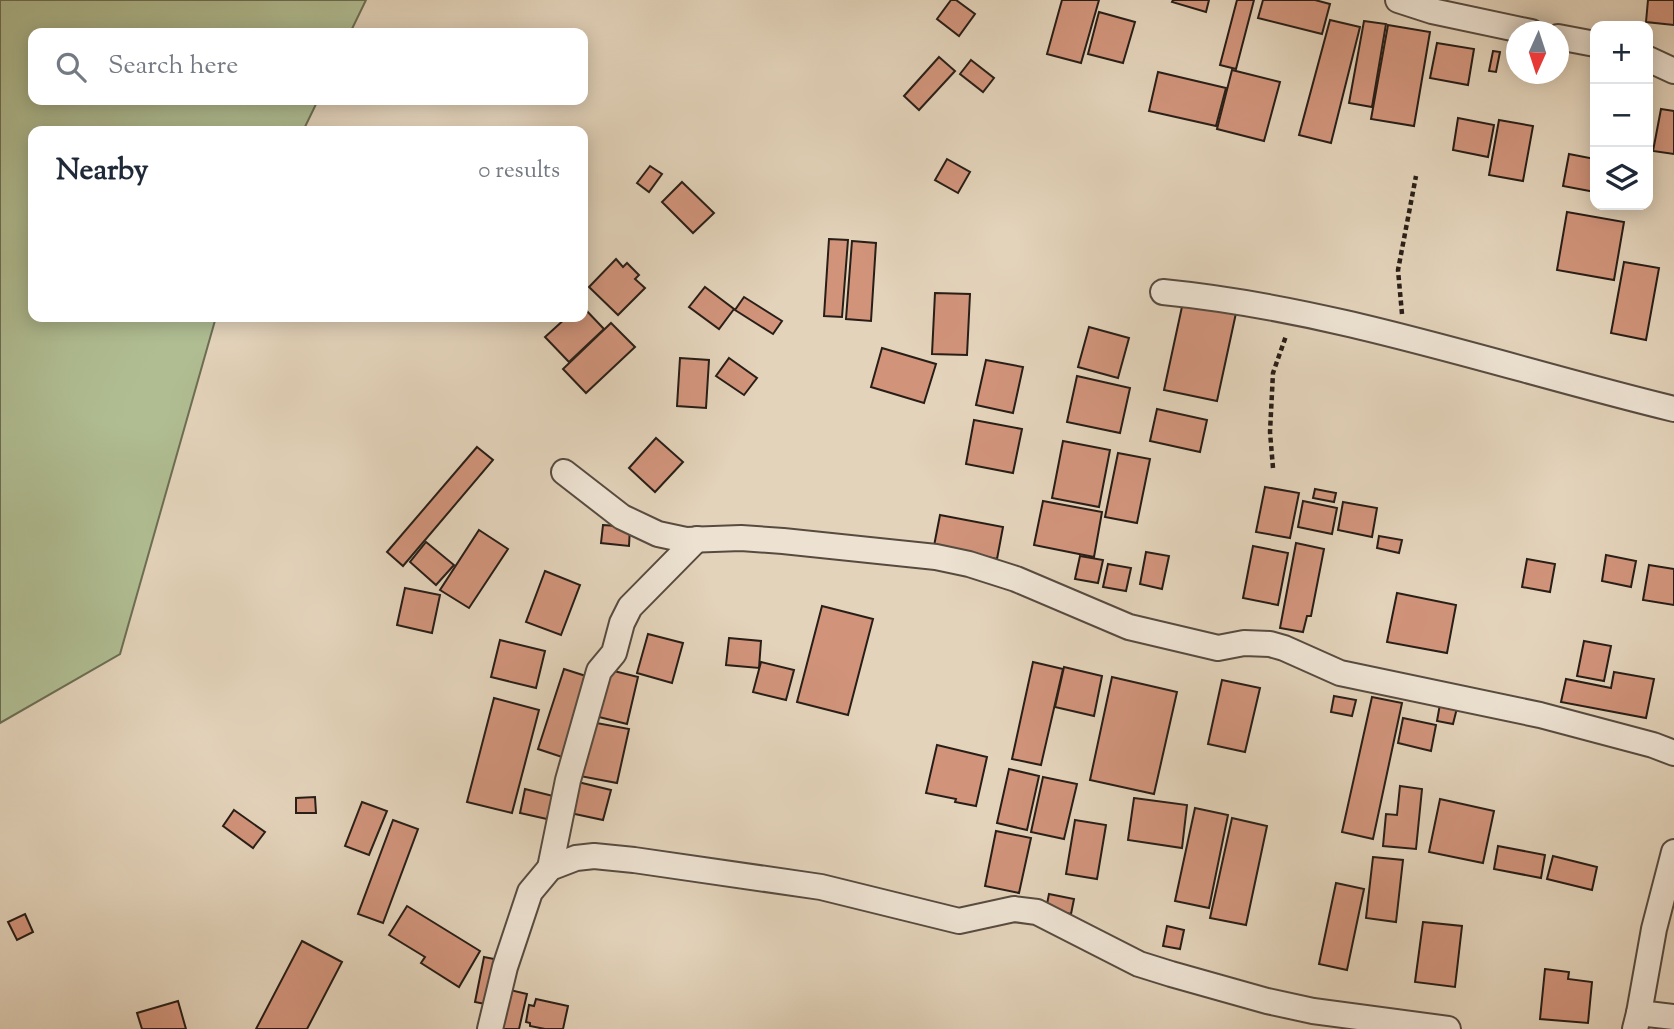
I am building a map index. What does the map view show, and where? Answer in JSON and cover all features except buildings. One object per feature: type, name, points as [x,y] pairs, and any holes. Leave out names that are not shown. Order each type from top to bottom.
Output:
[{"type":"street","points":[[1398,0],[1432,11],[1506,27]]},
{"type":"street","points":[[1569,39],[1590,43]]},
{"type":"street","points":[[1653,61],[1674,71]]},
{"type":"street","points":[[1163,292],[1219,297],[1295,313],[1674,409]]},
{"type":"street","points":[[564,472],[622,517],[658,534],[697,539],[783,541],[936,557],[969,564],[1016,579],[1129,627],[1218,648],[1244,643],[1270,644],[1340,673],[1540,715],[1674,753]]},
{"type":"street","points":[[490,1029],[505,967],[530,892],[550,868],[568,780],[599,671],[614,653],[622,623],[630,607],[697,539]]},
{"type":"street","points":[[1674,852],[1654,929],[1637,1021],[1674,1017]]},
{"type":"street","points":[[550,868],[576,858],[616,858],[821,887],[959,921],[1014,909],[1037,912],[1139,964],[1171,974],[1313,1011],[1448,1029]]},
{"type":"path","points":[[1404,339],[1398,270],[1416,176]]},
{"type":"path","points":[[1273,468],[1270,432],[1273,373],[1295,313]]},
{"type":"green space","points":[[0,0],[366,0],[352,28],[28,28],[28,105],[316,105],[305,126],[28,126],[28,322],[215,322],[120,654],[0,723]]}]
